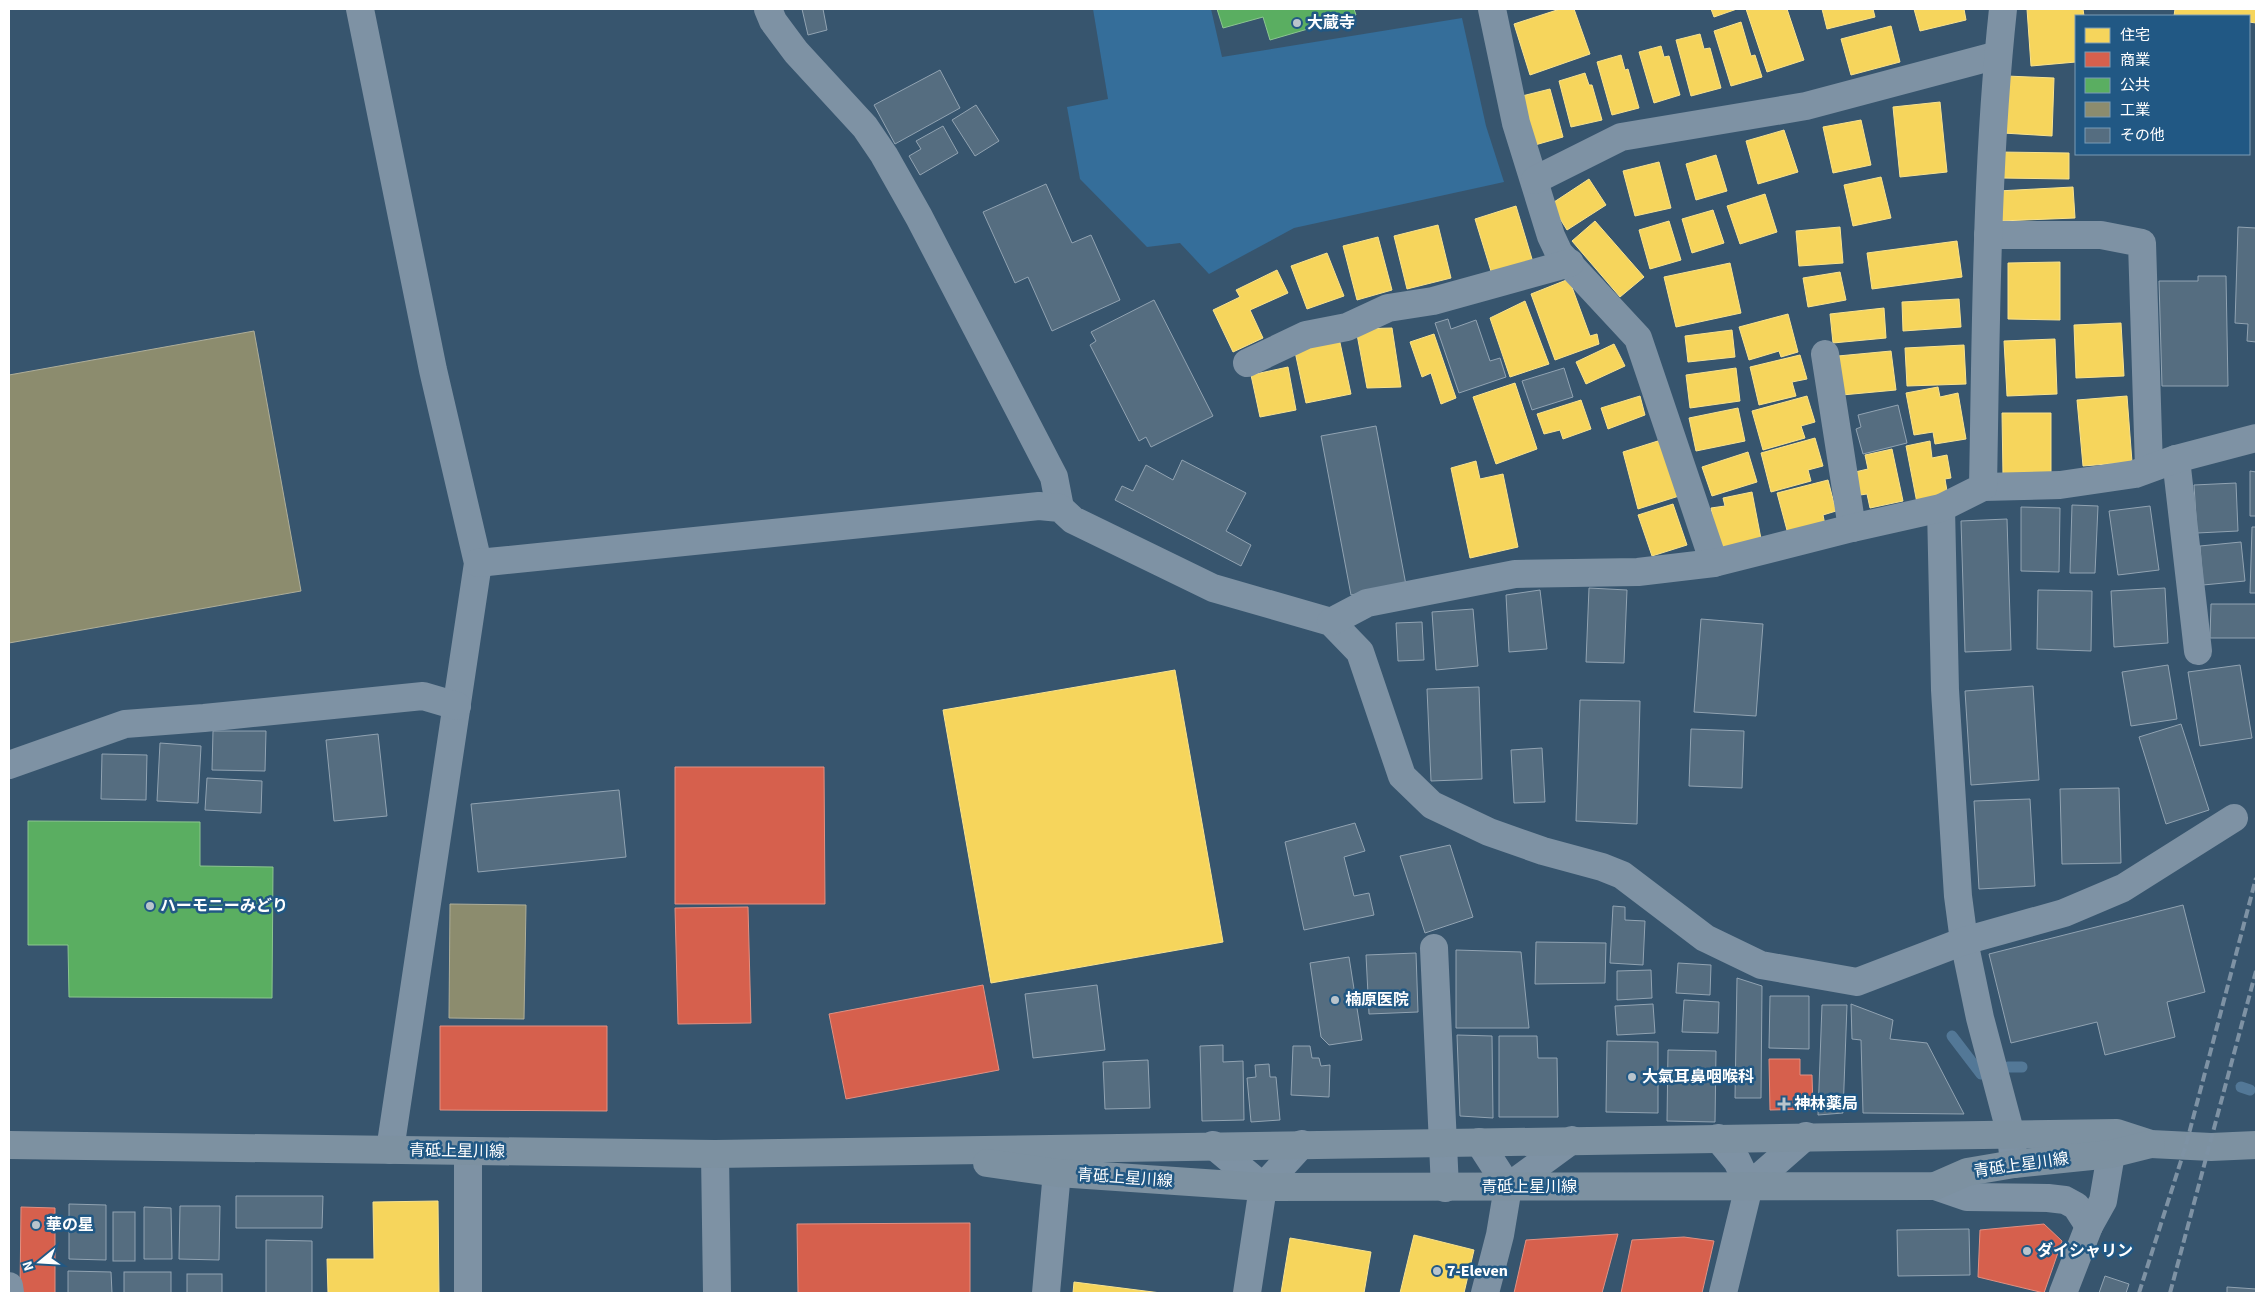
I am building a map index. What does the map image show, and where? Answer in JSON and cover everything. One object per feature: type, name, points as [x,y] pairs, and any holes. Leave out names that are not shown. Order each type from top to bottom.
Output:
[{"type":"main road","name":"青砥上星川線","points":[[1058,1161],[1213,1145],[1806,1136],[2117,1133],[2151,1144],[2211,1147],[2256,1145]]},
{"type":"main road","name":"青砥上星川線","points":[[9,1145],[715,1154],[904,1151],[1058,1161],[1263,1187],[1445,1188],[1935,1186],[1967,1172],[2014,1164],[2111,1154],[2151,1144]]},
{"type":"street","points":[[360,9],[432,370],[478,563],[390,1150]]},
{"type":"street","points":[[768,9],[773,21],[796,52],[865,127],[884,155],[919,217],[1054,477],[1060,508],[1073,520],[1213,588],[1331,622],[1360,652],[1402,776],[1432,805],[1489,832],[1542,851],[1602,866],[1622,875],[1705,938],[1761,965],[1857,982],[1964,941],[2064,913],[2123,888],[2234,818]]},
{"type":"street","points":[[1492,9],[1516,123],[1551,236],[1559,253],[1570,262],[1638,338],[1714,563]]},
{"type":"street","points":[[1983,487],[1988,235],[1998,55],[2003,9]]},
{"type":"street","points":[[1535,180],[1621,137],[1806,106],[1998,55]]},
{"type":"street","points":[[1988,235],[2101,235],[2142,243],[2150,468]]},
{"type":"street","points":[[1247,363],[1306,335],[1347,327],[1388,308],[1433,301],[1570,262]]},
{"type":"street","points":[[1825,354],[1852,528]]},
{"type":"street","points":[[1331,622],[1367,603],[1515,574],[1638,572],[1714,563],[1852,528],[1941,508],[1983,487],[2060,485],[2135,474],[2176,459],[2256,438]]},
{"type":"street","points":[[2176,459],[2198,651]]},
{"type":"street","points":[[478,563],[1039,506],[1060,508]]},
{"type":"street","points":[[1941,508],[1945,690],[1958,896],[1964,941],[1990,1057],[2011,1135],[2014,1164]]},
{"type":"street","points":[[9,765],[125,724],[423,696],[457,706]]},
{"type":"street","points":[[1434,948],[1445,1188]]},
{"type":"street","points":[[1723,1293],[1750,1186],[1806,1136]]},
{"type":"street","points":[[1718,1138],[1737,1161],[1750,1186]]},
{"type":"street","points":[[1508,1187],[1572,1140]]},
{"type":"street","points":[[1479,1142],[1508,1187],[1500,1235],[1486,1293]]},
{"type":"street","points":[[1247,1293],[1263,1187],[1302,1144]]},
{"type":"street","points":[[1213,1145],[1263,1187]]},
{"type":"street","points":[[468,1151],[468,1293]]},
{"type":"street","points":[[715,1154],[716,1293]]},
{"type":"street","points":[[2063,1293],[2089,1226],[2103,1201],[2111,1154]]},
{"type":"street","points":[[1046,1293],[1058,1161]]},
{"type":"street","points":[[1935,1186],[1967,1197],[2065,1200],[2076,1206],[2089,1226]]},
{"type":"street","points":[[9,1286],[10,1293]]},
{"type":"shaded area","points":[[1093,9],[1211,9],[1222,57],[1462,18],[1486,126],[1504,182],[1294,228],[1209,274],[1180,243],[1147,247],[1080,179],[1067,107],[1108,99]]},
{"type":"building: 住宅","points":[[1560,9],[1574,9],[1590,54],[1530,75],[1514,24]]},
{"type":"building: 住宅","points":[[1711,9],[1737,9],[1714,17]]},
{"type":"building: 住宅","points":[[1746,9],[1787,9],[1804,60],[1767,72]]},
{"type":"building: 住宅","points":[[1822,9],[1873,9],[1875,17],[1827,29]]},
{"type":"building: 住宅","points":[[1914,9],[1964,9],[1966,20],[1920,31]]},
{"type":"building: 住宅","points":[[2027,9],[2083,9],[2084,15],[2075,15],[2075,62],[2031,66]]},
{"type":"building: 住宅","points":[[2175,9],[2256,9],[2256,23],[2250,22],[2250,15],[2174,15]]},
{"type":"building: 住宅","points":[[1741,22],[1751,56],[1755,55],[1762,77],[1731,86],[1714,31]]},
{"type":"building: 住宅","points":[[1891,26],[1900,62],[1851,75],[1841,39]]},
{"type":"building: 住宅","points":[[1700,34],[1704,49],[1710,48],[1721,88],[1691,96],[1676,40]]},
{"type":"building: 住宅","points":[[1661,46],[1664,57],[1669,56],[1680,95],[1654,103],[1639,52]]},
{"type":"building: 住宅","points":[[1621,55],[1625,70],[1628,69],[1639,108],[1612,115],[1597,62]]},
{"type":"building: 住宅","points":[[1585,73],[1589,85],[1592,85],[1602,120],[1571,127],[1559,81]]},
{"type":"building: 住宅","points":[[2006,76],[2054,78],[2052,136],[2003,133]]},
{"type":"building: 住宅","points":[[1550,89],[1563,137],[1535,145],[1522,96]]},
{"type":"building: 住宅","points":[[1940,102],[1947,172],[1900,177],[1893,107]]},
{"type":"building: 住宅","points":[[1861,120],[1871,165],[1833,173],[1823,127]]},
{"type":"building: 住宅","points":[[1784,130],[1798,172],[1758,184],[1746,141]]},
{"type":"building: 住宅","points":[[2000,152],[2069,153],[2069,179],[2001,178]]},
{"type":"building: 住宅","points":[[1716,155],[1727,191],[1696,200],[1686,164]]},
{"type":"building: 住宅","points":[[1659,162],[1671,208],[1635,216],[1623,171]]},
{"type":"building: 住宅","points":[[1881,177],[1891,218],[1853,226],[1844,185]]},
{"type":"building: 住宅","points":[[1589,179],[1606,205],[1567,230],[1551,204]]},
{"type":"building: 住宅","points":[[2073,187],[2075,218],[2000,221],[1998,191]]},
{"type":"building: 住宅","points":[[1765,194],[1777,232],[1740,244],[1727,206]]},
{"type":"building: 住宅","points":[[1516,206],[1535,269],[1494,281],[1475,219]]},
{"type":"building: 住宅","points":[[1713,210],[1724,243],[1692,253],[1682,219]]},
{"type":"building: 住宅","points":[[1595,221],[1644,277],[1620,297],[1572,241]]},
{"type":"building: 住宅","points":[[1669,221],[1681,260],[1650,269],[1639,230]]},
{"type":"building: 住宅","points":[[1438,225],[1451,278],[1407,289],[1394,236]]},
{"type":"building: 住宅","points":[[1840,227],[1843,263],[1799,266],[1796,231]]},
{"type":"building: 住宅","points":[[1378,237],[1392,290],[1357,300],[1343,246]]},
{"type":"building: 住宅","points":[[1957,241],[1962,277],[1872,289],[1867,253]]},
{"type":"building: 住宅","points":[[1327,253],[1344,296],[1307,309],[1291,266]]},
{"type":"building: 住宅","points":[[2060,262],[2060,320],[2008,319],[2008,263]]},
{"type":"building: 住宅","points":[[1730,263],[1741,313],[1676,327],[1664,277]]},
{"type":"building: 住宅","points":[[1277,270],[1288,293],[1250,310],[1263,338],[1233,352],[1213,310],[1240,297],[1236,290]]},
{"type":"building: 住宅","points":[[1840,272],[1846,300],[1808,307],[1803,278]]},
{"type":"building: 住宅","points":[[1569,279],[1590,336],[1597,334],[1599,344],[1555,360],[1531,294]]},
{"type":"building: 住宅","points":[[1959,299],[1961,327],[1903,331],[1902,302]]},
{"type":"building: 住宅","points":[[1525,301],[1549,364],[1510,377],[1490,318]]},
{"type":"building: 住宅","points":[[1884,308],[1886,338],[1833,343],[1830,314]]},
{"type":"building: 住宅","points":[[1788,314],[1798,352],[1781,357],[1779,351],[1749,360],[1739,327]]},
{"type":"building: 住宅","points":[[2121,323],[2124,376],[2076,378],[2074,325]]},
{"type":"building: 住宅","points":[[1392,328],[1401,387],[1367,388],[1356,329]]},
{"type":"building: 住宅","points":[[1732,330],[1735,357],[1688,362],[1685,336]]},
{"type":"building: 住宅","points":[[1434,334],[1456,398],[1441,404],[1431,373],[1422,377],[1410,342]]},
{"type":"building: 住宅","points":[[1339,338],[1351,394],[1306,403],[1294,347]]},
{"type":"building: 住宅","points":[[2055,339],[2057,394],[2007,396],[2004,341]]},
{"type":"building: 住宅","points":[[1614,344],[1625,366],[1586,384],[1576,362]]},
{"type":"building: 住宅","points":[[1964,345],[1966,384],[1907,386],[1905,348]]},
{"type":"building: 住宅","points":[[1891,351],[1896,390],[1842,395],[1838,356]]},
{"type":"building: 住宅","points":[[1800,355],[1807,379],[1792,382],[1796,396],[1759,405],[1750,367]]},
{"type":"building: 住宅","points":[[1288,367],[1296,410],[1260,417],[1251,375]]},
{"type":"building: 住宅","points":[[1736,368],[1740,401],[1690,408],[1686,375]]},
{"type":"building: 住宅","points":[[1515,383],[1537,449],[1496,464],[1473,397]]},
{"type":"building: 住宅","points":[[1938,387],[1940,397],[1958,393],[1966,439],[1935,444],[1933,432],[1914,435],[1906,393]]},
{"type":"building: 住宅","points":[[1640,396],[1645,415],[1608,429],[1601,408]]},
{"type":"building: 住宅","points":[[1807,396],[1815,422],[1801,426],[1805,438],[1763,450],[1752,411]]},
{"type":"building: 住宅","points":[[2127,396],[2132,462],[2083,466],[2077,400]]},
{"type":"building: 住宅","points":[[1581,400],[1591,429],[1563,439],[1560,430],[1544,434],[1537,414]]},
{"type":"building: 住宅","points":[[1738,408],[1745,441],[1696,451],[1689,418]]},
{"type":"building: 住宅","points":[[2002,413],[2051,413],[2051,476],[2003,476]]},
{"type":"building: 住宅","points":[[1815,438],[1823,466],[1808,470],[1811,481],[1771,492],[1761,453]]},
{"type":"building: 住宅","points":[[1661,440],[1679,496],[1638,509],[1623,452]]},
{"type":"building: 住宅","points":[[1930,441],[1932,458],[1947,455],[1951,478],[1945,479],[1948,497],[1917,503],[1906,446]]},
{"type":"building: 住宅","points":[[1892,449],[1903,501],[1870,508],[1867,494],[1860,495],[1855,472],[1868,469],[1865,455]]},
{"type":"building: 住宅","points":[[1748,452],[1757,482],[1712,496],[1702,467]]},
{"type":"building: 住宅","points":[[1476,461],[1480,479],[1503,474],[1518,547],[1470,558],[1451,468]]},
{"type":"building: 住宅","points":[[1828,480],[1836,511],[1823,515],[1825,525],[1788,534],[1777,493]]},
{"type":"building: 住宅","points":[[1752,492],[1762,544],[1719,552],[1711,508],[1725,506],[1723,498]]},
{"type":"building: 住宅","points":[[1673,504],[1687,545],[1652,556],[1638,515]]},
{"type":"building: 住宅","points":[[1175,670],[1223,942],[991,983],[943,710]]},
{"type":"building: 住宅","points":[[438,1201],[439,1293],[328,1293],[327,1259],[374,1259],[373,1202]]},
{"type":"building: 住宅","points":[[1414,1235],[1474,1250],[1464,1293],[1400,1293]]},
{"type":"building: 住宅","points":[[1290,1238],[1371,1252],[1364,1293],[1281,1293]]},
{"type":"building: 住宅","points":[[1074,1282],[1161,1293],[1073,1293]]},
{"type":"building: 商業","points":[[675,767],[824,767],[825,904],[675,904]]},
{"type":"building: 商業","points":[[748,907],[751,1023],[678,1024],[675,908]]},
{"type":"building: 商業","points":[[983,985],[999,1070],[846,1099],[829,1014]]},
{"type":"building: 商業","points":[[440,1026],[607,1026],[607,1111],[440,1110]]},
{"type":"building: 商業","points":[[1769,1059],[1800,1059],[1800,1075],[1812,1075],[1813,1109],[1770,1110]]},
{"type":"building: 商業","points":[[21,1207],[55,1208],[55,1293],[20,1293]]},
{"type":"building: 商業","points":[[970,1223],[970,1293],[798,1293],[797,1224]]},
{"type":"building: 商業","points":[[2044,1224],[2062,1241],[2044,1293],[1978,1277],[1980,1230]]},
{"type":"building: 商業","points":[[1618,1234],[1602,1293],[1514,1293],[1526,1240]]},
{"type":"building: 商業","points":[[1684,1237],[1714,1241],[1702,1293],[1621,1293],[1632,1240]]},
{"type":"building: 公共","name":"大蔵寺","points":[[1217,9],[1354,9],[1356,15],[1270,40],[1263,17],[1223,28]]},
{"type":"building: 公共","name":"ハーモニーみどり","points":[[28,821],[200,822],[200,866],[273,867],[272,998],[69,997],[68,945],[28,945]]},
{"type":"building: 工業","points":[[254,331],[301,591],[9,643],[9,375]]},
{"type":"building: 工業","points":[[450,904],[526,905],[524,1019],[449,1018]]},
{"type":"building: その他","points":[[802,9],[823,9],[827,30],[808,35]]},
{"type":"building: その他","points":[[940,70],[960,108],[895,144],[874,105]]},
{"type":"building: その他","points":[[976,105],[999,141],[975,156],[952,120]]},
{"type":"building: その他","points":[[943,126],[958,153],[920,175],[909,156],[921,149],[916,141]]},
{"type":"building: その他","points":[[1046,184],[1072,243],[1091,235],[1120,300],[1052,331],[1028,277],[1015,283],[983,212]]},
{"type":"building: その他","points":[[2238,227],[2256,228],[2256,342],[2247,341],[2248,324],[2235,323]]},
{"type":"building: その他","points":[[2198,276],[2226,276],[2228,386],[2162,386],[2159,281],[2198,281]]},
{"type":"building: その他","points":[[1154,300],[1213,416],[1151,447],[1146,437],[1139,441],[1090,345],[1096,341],[1091,332]]},
{"type":"building: その他","points":[[1448,319],[1451,329],[1476,320],[1490,361],[1500,358],[1506,377],[1459,393],[1435,323]]},
{"type":"building: その他","points":[[1564,368],[1573,397],[1532,410],[1522,381]]},
{"type":"building: その他","points":[[1898,405],[1907,443],[1863,454],[1856,429],[1861,427],[1858,415]]},
{"type":"building: その他","points":[[1376,426],[1406,585],[1351,595],[1321,436]]},
{"type":"building: その他","points":[[1182,460],[1246,493],[1226,531],[1251,545],[1241,566],[1115,500],[1122,486],[1133,491],[1146,465],[1173,480]]},
{"type":"building: その他","points":[[2250,471],[2256,472],[2256,516],[2250,516]]},
{"type":"building: その他","points":[[2236,483],[2238,531],[2197,533],[2194,485]]},
{"type":"building: その他","points":[[2072,505],[2098,506],[2095,573],[2070,573]]},
{"type":"building: その他","points":[[2150,506],[2159,570],[2118,575],[2109,511]]},
{"type":"building: その他","points":[[2021,507],[2060,508],[2059,572],[2021,571]]},
{"type":"building: その他","points":[[2007,519],[2011,650],[1965,652],[1961,521]]},
{"type":"building: その他","points":[[2252,527],[2256,527],[2256,593],[2250,593]]},
{"type":"building: その他","points":[[2241,542],[2245,581],[2203,585],[2200,546]]},
{"type":"building: その他","points":[[1589,588],[1627,590],[1624,663],[1586,662]]},
{"type":"building: その他","points":[[2165,588],[2168,643],[2114,647],[2111,591]]},
{"type":"building: その他","points":[[1540,590],[1547,649],[1509,652],[1506,595]]},
{"type":"building: その他","points":[[2038,590],[2092,591],[2091,651],[2037,649]]},
{"type":"building: その他","points":[[2211,604],[2256,604],[2256,638],[2210,638]]},
{"type":"building: その他","points":[[1473,609],[1478,666],[1436,670],[1432,612]]},
{"type":"building: その他","points":[[1701,619],[1763,624],[1756,716],[1694,712]]},
{"type":"building: その他","points":[[1422,622],[1424,660],[1398,661],[1396,623]]},
{"type":"building: その他","points":[[2168,665],[2177,719],[2131,726],[2122,672]]},
{"type":"building: その他","points":[[2240,665],[2252,738],[2200,746],[2188,672]]},
{"type":"building: その他","points":[[2033,686],[2039,780],[1971,785],[1965,691]]},
{"type":"building: その他","points":[[1479,687],[1482,779],[1431,781],[1427,689]]},
{"type":"building: その他","points":[[1580,700],[1640,701],[1637,824],[1576,821]]},
{"type":"building: その他","points":[[2181,724],[2209,810],[2166,824],[2139,737]]},
{"type":"building: その他","points":[[1691,729],[1744,731],[1742,788],[1689,786]]},
{"type":"building: その他","points":[[213,731],[266,731],[265,771],[212,770]]},
{"type":"building: その他","points":[[378,734],[387,816],[334,821],[326,740]]},
{"type":"building: その他","points":[[160,743],[201,746],[198,803],[157,801]]},
{"type":"building: その他","points":[[1542,748],[1545,802],[1514,803],[1511,750]]},
{"type":"building: その他","points":[[102,754],[147,755],[146,800],[101,799]]},
{"type":"building: その他","points":[[207,778],[262,781],[261,813],[205,810]]},
{"type":"building: その他","points":[[2119,788],[2121,863],[2062,864],[2060,789]]},
{"type":"building: その他","points":[[619,790],[626,857],[478,872],[471,804]]},
{"type":"building: その他","points":[[2030,799],[2035,886],[1979,889],[1974,801]]},
{"type":"building: その他","points":[[1355,823],[1365,851],[1344,857],[1354,896],[1369,893],[1374,915],[1304,930],[1285,842]]},
{"type":"building: その他","points":[[1450,845],[1473,917],[1425,933],[1400,856]]},
{"type":"building: その他","points":[[2183,905],[2205,992],[2167,1002],[2175,1037],[2105,1055],[2097,1022],[2011,1043],[1989,954]]},
{"type":"building: その他","points":[[1613,906],[1625,907],[1625,920],[1645,921],[1643,965],[1610,963]]},
{"type":"building: その他","points":[[1536,942],[1606,943],[1605,983],[1535,984]]},
{"type":"building: その他","points":[[1456,950],[1521,952],[1529,1028],[1456,1028]]},
{"type":"building: その他","points":[[1416,953],[1418,1012],[1369,1014],[1366,955]]},
{"type":"building: その他","name":"楠原医院","points":[[1349,957],[1362,1040],[1329,1045],[1321,1037],[1310,963]]},
{"type":"building: その他","points":[[1678,963],[1711,965],[1710,995],[1676,993]]},
{"type":"building: その他","points":[[1651,970],[1652,998],[1617,1000],[1617,971]]},
{"type":"building: その他","points":[[1737,978],[1762,986],[1761,1098],[1735,1098]]},
{"type":"building: その他","points":[[1097,985],[1105,1050],[1033,1058],[1025,994]]},
{"type":"building: その他","points":[[1770,996],[1809,996],[1809,1049],[1769,1048]]},
{"type":"building: その他","points":[[1684,1000],[1719,1002],[1718,1033],[1682,1032]]},
{"type":"building: その他","points":[[1653,1004],[1655,1033],[1617,1035],[1615,1006]]},
{"type":"building: その他","points":[[1851,1004],[1893,1020],[1890,1039],[1927,1043],[1964,1114],[1863,1113],[1861,1040],[1852,1039]]},
{"type":"building: その他","points":[[1822,1005],[1847,1005],[1843,1113],[1818,1115]]},
{"type":"building: その他","points":[[1457,1035],[1492,1036],[1493,1118],[1460,1116]]},
{"type":"building: その他","points":[[1499,1036],[1537,1036],[1538,1058],[1557,1058],[1558,1117],[1499,1117]]},
{"type":"building: その他","name":"大氣耳鼻咽喉科","points":[[1607,1041],[1658,1042],[1658,1113],[1606,1112]]},
{"type":"building: その他","points":[[1223,1045],[1223,1062],[1243,1061],[1244,1120],[1202,1121],[1200,1046]]},
{"type":"building: その他","points":[[1293,1046],[1310,1046],[1312,1058],[1319,1058],[1321,1066],[1330,1065],[1329,1097],[1291,1095]]},
{"type":"building: その他","points":[[1668,1050],[1716,1051],[1715,1122],[1667,1121]]},
{"type":"building: その他","points":[[1148,1060],[1150,1108],[1105,1109],[1103,1062]]},
{"type":"building: その他","points":[[1269,1064],[1270,1077],[1276,1077],[1280,1120],[1251,1122],[1247,1078],[1256,1077],[1255,1065]]},
{"type":"building: その他","points":[[236,1196],[323,1196],[322,1228],[236,1228]]},
{"type":"building: その他","points":[[69,1204],[106,1205],[106,1260],[69,1259]]},
{"type":"building: その他","points":[[180,1206],[220,1206],[219,1260],[179,1259]]},
{"type":"building: その他","points":[[144,1207],[171,1208],[172,1259],[144,1259]]},
{"type":"building: その他","points":[[113,1212],[135,1212],[135,1261],[113,1261]]},
{"type":"building: その他","points":[[1969,1229],[1970,1275],[1898,1276],[1897,1230]]},
{"type":"building: その他","points":[[266,1240],[312,1241],[312,1293],[266,1293]]},
{"type":"building: その他","points":[[68,1271],[111,1272],[112,1293],[68,1293]]},
{"type":"building: その他","points":[[124,1272],[171,1272],[171,1293],[124,1293]]},
{"type":"building: その他","points":[[187,1274],[222,1274],[222,1293],[187,1293]]},
{"type":"building: その他","points":[[2105,1276],[2129,1284],[2126,1293],[2099,1293]]},
{"type":"building: その他","points":[[2227,1287],[2256,1289],[2256,1293],[2227,1293]]},
{"type":"waterway","points":[[1952,1036],[1981,1074],[2008,1067],[2022,1067]]},
{"type":"waterway","points":[[2241,1087],[2250,1090]]},
{"type":"railway","points":[[2139,1293],[2186,1145],[2256,878]]},
{"type":"railway","points":[[2170,1293],[2256,971]]},
{"type":"place","name":"大蔵寺","points":[[1297,23]]},
{"type":"place","name":"ハーモニーみどり","points":[[150,906]]},
{"type":"place","name":"楠原医院","points":[[1335,1000]]},
{"type":"place","name":"大氣耳鼻咽喉科","points":[[1632,1077]]},
{"type":"place","name":"神林薬局","points":[[1784,1104]]},
{"type":"place","name":"華の星","points":[[36,1225]]},
{"type":"place","name":"ダイシャリン","points":[[2027,1251]]},
{"type":"place","name":"7-Eleven","points":[[1437,1271]]}]
